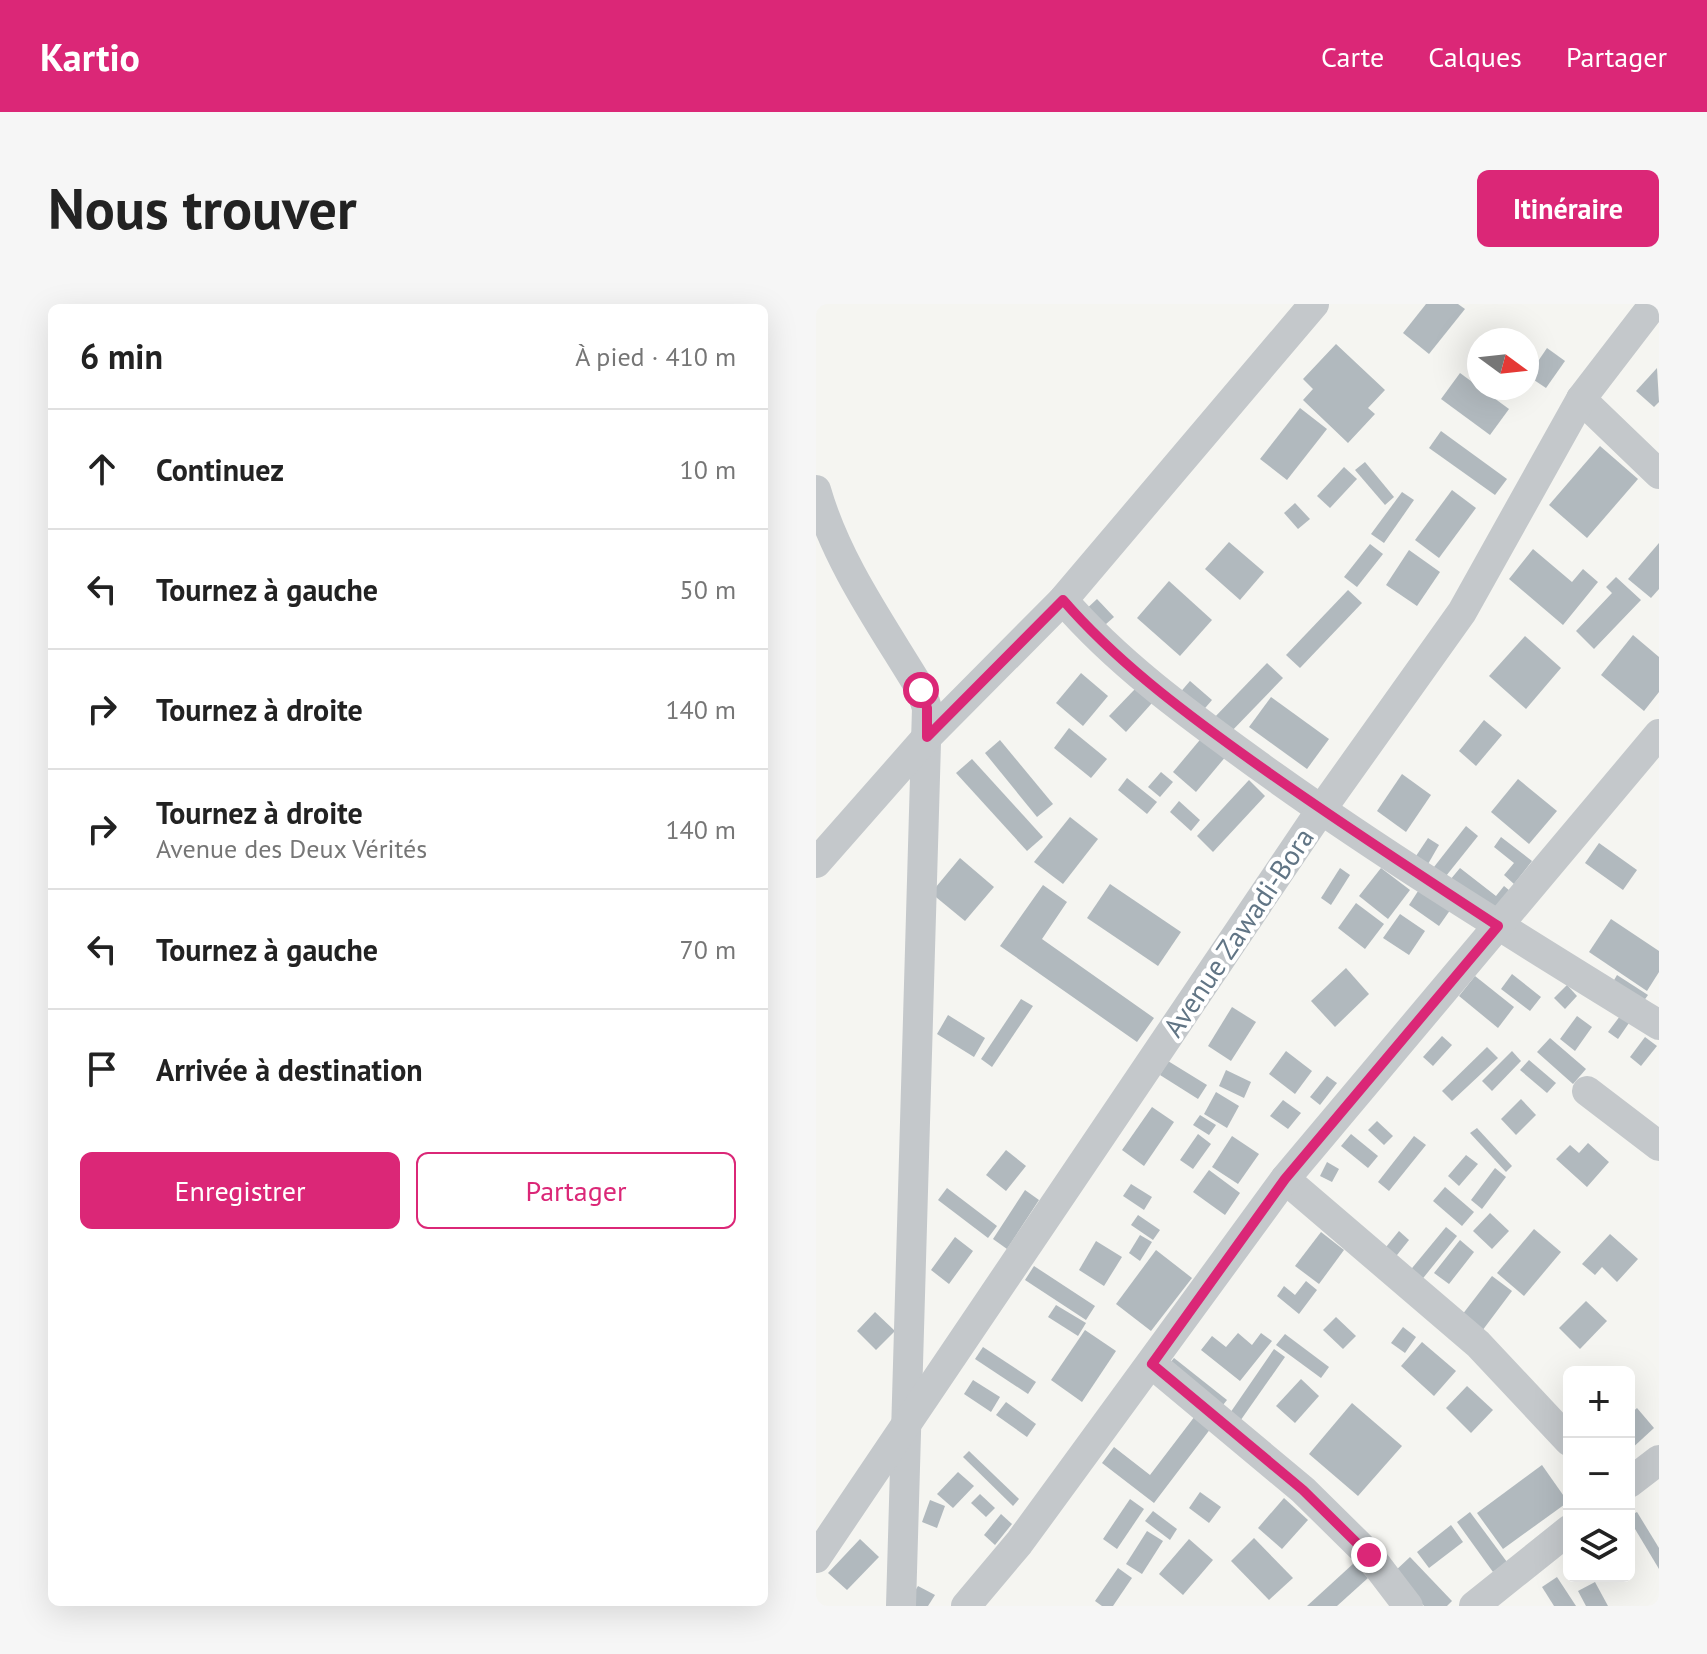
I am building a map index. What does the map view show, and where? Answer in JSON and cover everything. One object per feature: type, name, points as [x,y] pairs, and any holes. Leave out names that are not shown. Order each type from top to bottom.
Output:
[{"type":"street","name":"Avenue Zawadi-Bora","points":[[816,1558],[1321,810],[1462,612],[1581,399],[1654,304]]},
{"type":"street","points":[[816,863],[927,737],[1063,600],[1309,306]]},
{"type":"street","points":[[1581,399],[1659,474]]},
{"type":"street","points":[[816,490],[827,526],[841,556],[925,699],[927,737],[901,1606]]},
{"type":"street","points":[[1063,600],[1087,626],[1180,708],[1321,810],[1498,926],[1659,1025]]},
{"type":"street","points":[[966,1606],[1019,1543],[1285,1179],[1659,734]]},
{"type":"street","points":[[1587,1091],[1659,1146]]},
{"type":"street","points":[[1285,1179],[1478,1344],[1566,1438]]},
{"type":"street","points":[[1152,1364],[1303,1490],[1369,1555],[1408,1606]]},
{"type":"street","points":[[1635,1478],[1659,1460]]},
{"type":"street","points":[[1474,1606],[1563,1535]]},
{"type":"building","points":[[1426,304],[1458,304],[1465,309],[1429,354],[1403,333]]},
{"type":"building","points":[[1336,344],[1385,390],[1368,408],[1375,414],[1348,443],[1303,400],[1313,389],[1303,379]]},
{"type":"building","points":[[1547,348],[1565,361],[1546,388],[1539,383],[1539,360]]},
{"type":"building","points":[[1657,368],[1659,402],[1654,407],[1636,391]]},
{"type":"building","points":[[1460,373],[1467,378],[1467,400],[1497,400],[1509,409],[1490,435],[1441,399]]},
{"type":"building","points":[[1300,408],[1327,429],[1287,480],[1260,459]]},
{"type":"building","points":[[1441,431],[1507,479],[1495,495],[1429,448]]},
{"type":"building","points":[[1600,446],[1638,479],[1587,538],[1549,505]]},
{"type":"building","points":[[1365,462],[1394,497],[1385,505],[1355,470]]},
{"type":"building","points":[[1344,467],[1357,479],[1330,508],[1317,496]]},
{"type":"building","points":[[1452,490],[1476,508],[1439,558],[1415,540]]},
{"type":"building","points":[[1402,492],[1414,500],[1384,543],[1371,534]]},
{"type":"building","points":[[1295,503],[1310,519],[1298,529],[1284,513]]},
{"type":"building","points":[[1229,542],[1264,572],[1240,600],[1205,569]]},
{"type":"building","points":[[1659,543],[1659,589],[1651,598],[1628,579]]},
{"type":"building","points":[[1370,544],[1383,554],[1357,587],[1344,577]]},
{"type":"building","points":[[1533,549],[1572,582],[1583,569],[1598,582],[1563,625],[1509,579]]},
{"type":"building","points":[[1409,550],[1440,572],[1417,606],[1386,585]]},
{"type":"building","points":[[1616,577],[1641,600],[1594,649],[1576,631],[1612,593],[1606,587]]},
{"type":"building","points":[[1169,581],[1212,620],[1180,656],[1137,618]]},
{"type":"building","points":[[1348,590],[1362,603],[1300,668],[1286,655]]},
{"type":"building","points":[[1097,599],[1114,617],[1097,632],[1081,614]]},
{"type":"building","points":[[1633,635],[1659,657],[1659,692],[1644,711],[1601,675]]},
{"type":"building","points":[[1525,636],[1561,668],[1526,709],[1489,676]]},
{"type":"building","points":[[1267,663],[1283,678],[1227,736],[1211,721]]},
{"type":"building","points":[[1081,673],[1108,696],[1083,726],[1056,703]]},
{"type":"building","points":[[1190,681],[1212,700],[1200,714],[1178,695]]},
{"type":"building","points":[[1136,688],[1152,703],[1126,732],[1109,716]]},
{"type":"building","points":[[1271,697],[1329,739],[1307,769],[1249,727]]},
{"type":"building","points":[[1484,720],[1502,735],[1476,766],[1459,751]]},
{"type":"building","points":[[1069,728],[1107,759],[1091,778],[1054,748]]},
{"type":"building","points":[[1204,735],[1227,755],[1196,792],[1173,772]]},
{"type":"building","points":[[1000,740],[1053,804],[1037,817],[985,753]]},
{"type":"building","points":[[972,759],[1043,837],[1027,851],[956,773]]},
{"type":"building","points":[[1161,772],[1173,782],[1160,797],[1148,787]]},
{"type":"building","points":[[1402,774],[1431,795],[1406,832],[1377,811]]},
{"type":"building","points":[[1127,778],[1157,802],[1147,814],[1118,790]]},
{"type":"building","points":[[1518,779],[1557,811],[1529,844],[1491,812]]},
{"type":"building","points":[[1249,780],[1265,796],[1213,852],[1197,836]]},
{"type":"building","points":[[1179,801],[1200,820],[1191,831],[1170,812]]},
{"type":"building","points":[[1070,817],[1098,839],[1063,884],[1034,862]]},
{"type":"building","points":[[1466,826],[1478,836],[1446,876],[1434,867]]},
{"type":"building","points":[[1501,837],[1532,861],[1514,884],[1504,875],[1514,863],[1494,847]]},
{"type":"building","points":[[1428,838],[1439,845],[1428,864],[1416,856]]},
{"type":"building","points":[[1599,843],[1637,870],[1623,890],[1585,863]]},
{"type":"building","points":[[960,858],[994,887],[965,921],[931,893]]},
{"type":"building","points":[[1340,868],[1350,875],[1331,905],[1321,898]]},
{"type":"building","points":[[1381,868],[1410,890],[1388,919],[1359,896]]},
{"type":"building","points":[[1460,868],[1496,896],[1504,886],[1510,891],[1492,914],[1450,880]]},
{"type":"building","points":[[1110,884],[1181,932],[1158,966],[1087,918]]},
{"type":"building","points":[[1043,885],[1067,902],[1042,939],[1154,1018],[1137,1042],[1000,946]]},
{"type":"building","points":[[1422,885],[1453,906],[1439,926],[1409,905]]},
{"type":"building","points":[[1356,903],[1384,924],[1365,949],[1338,928]]},
{"type":"building","points":[[1400,914],[1425,931],[1409,955],[1383,938]]},
{"type":"building","points":[[1611,919],[1659,951],[1659,972],[1647,991],[1589,952]]},
{"type":"building","points":[[1346,968],[1369,994],[1335,1027],[1311,1001]]},
{"type":"building","points":[[1512,974],[1541,997],[1530,1011],[1501,989]]},
{"type":"building","points":[[1617,975],[1648,995],[1643,1002],[1613,982]]},
{"type":"building","points":[[1475,976],[1514,1007],[1498,1028],[1459,996]]},
{"type":"building","points":[[1567,985],[1577,996],[1565,1009],[1554,998]]},
{"type":"building","points":[[1021,999],[1033,1006],[992,1067],[981,1059]]},
{"type":"building","points":[[1232,1007],[1256,1022],[1231,1061],[1208,1046]]},
{"type":"building","points":[[948,1015],[985,1038],[974,1057],[937,1034]]},
{"type":"building","points":[[1577,1016],[1592,1027],[1575,1051],[1560,1039]]},
{"type":"building","points":[[1620,1016],[1629,1023],[1618,1039],[1608,1032]]},
{"type":"building","points":[[1442,1036],[1452,1045],[1433,1066],[1423,1057]]},
{"type":"building","points":[[1645,1037],[1657,1046],[1641,1066],[1630,1057]]},
{"type":"building","points":[[1550,1038],[1586,1069],[1573,1084],[1537,1052]]},
{"type":"building","points":[[1487,1047],[1498,1058],[1452,1101],[1442,1091]]},
{"type":"building","points":[[1286,1051],[1312,1071],[1295,1094],[1269,1074]]},
{"type":"building","points":[[1512,1051],[1521,1061],[1492,1091],[1482,1081]]},
{"type":"building","points":[[1529,1060],[1556,1083],[1547,1093],[1520,1070]]},
{"type":"building","points":[[1168,1061],[1207,1085],[1198,1099],[1160,1075]]},
{"type":"building","points":[[1226,1070],[1251,1082],[1244,1098],[1219,1086]]},
{"type":"building","points":[[1327,1076],[1337,1083],[1320,1105],[1310,1097]]},
{"type":"building","points":[[1216,1092],[1239,1106],[1227,1128],[1204,1114]]},
{"type":"building","points":[[1521,1099],[1536,1115],[1516,1135],[1501,1119]]},
{"type":"building","points":[[1283,1100],[1301,1113],[1288,1129],[1270,1116]]},
{"type":"building","points":[[1152,1107],[1174,1122],[1144,1166],[1122,1150]]},
{"type":"building","points":[[1200,1115],[1216,1125],[1209,1135],[1193,1125]]},
{"type":"building","points":[[1377,1121],[1393,1136],[1384,1145],[1368,1130]]},
{"type":"building","points":[[1477,1128],[1512,1166],[1506,1172],[1470,1133]]},
{"type":"building","points":[[1198,1134],[1211,1144],[1193,1169],[1180,1160]]},
{"type":"building","points":[[1351,1134],[1378,1156],[1368,1168],[1341,1146]]},
{"type":"building","points":[[1232,1136],[1259,1154],[1238,1184],[1212,1167]]},
{"type":"building","points":[[1414,1136],[1426,1145],[1389,1191],[1378,1182]]},
{"type":"building","points":[[1588,1143],[1609,1162],[1587,1187],[1556,1159],[1570,1145],[1579,1153]]},
{"type":"building","points":[[1006,1150],[1026,1166],[1006,1191],[986,1175]]},
{"type":"building","points":[[1466,1155],[1478,1164],[1459,1186],[1448,1176]]},
{"type":"building","points":[[1327,1162],[1339,1169],[1332,1182],[1320,1176]]},
{"type":"building","points":[[1495,1168],[1506,1177],[1482,1209],[1471,1200]]},
{"type":"building","points":[[1209,1170],[1240,1193],[1225,1215],[1193,1192]]},
{"type":"building","points":[[1131,1184],[1152,1197],[1144,1210],[1123,1196]]},
{"type":"building","points":[[1445,1187],[1474,1212],[1462,1226],[1433,1201]]},
{"type":"building","points":[[947,1188],[997,1226],[988,1238],[938,1200]]},
{"type":"building","points":[[1025,1190],[1039,1200],[1007,1249],[993,1239]]},
{"type":"building","points":[[1490,1213],[1509,1231],[1492,1249],[1473,1231]]},
{"type":"building","points":[[1138,1215],[1160,1230],[1153,1240],[1131,1225]]},
{"type":"building","points":[[1446,1227],[1457,1236],[1420,1282],[1408,1273]]},
{"type":"building","points":[[1534,1229],[1561,1252],[1524,1296],[1497,1273]]},
{"type":"building","points":[[1399,1231],[1409,1240],[1393,1260],[1382,1252]]},
{"type":"building","points":[[1321,1232],[1344,1250],[1319,1284],[1295,1266]]},
{"type":"building","points":[[1610,1234],[1638,1259],[1617,1282],[1602,1267],[1595,1275],[1582,1264]]},
{"type":"building","points":[[1140,1235],[1152,1242],[1140,1261],[1129,1253]]},
{"type":"building","points":[[955,1237],[973,1251],[949,1284],[931,1270]]},
{"type":"building","points":[[1460,1240],[1474,1252],[1449,1284],[1434,1273]]},
{"type":"building","points":[[1096,1241],[1122,1257],[1104,1286],[1079,1270]]},
{"type":"building","points":[[1156,1250],[1192,1278],[1151,1331],[1116,1304]]},
{"type":"building","points":[[1034,1266],[1095,1306],[1086,1320],[1025,1280]]},
{"type":"building","points":[[1492,1276],[1512,1291],[1482,1331],[1462,1315]]},
{"type":"building","points":[[1306,1281],[1317,1290],[1299,1314],[1277,1296],[1284,1286],[1295,1295]]},
{"type":"building","points":[[1586,1301],[1607,1321],[1580,1349],[1559,1328]]},
{"type":"building","points":[[1056,1305],[1086,1323],[1078,1336],[1048,1317]]},
{"type":"building","points":[[875,1312],[895,1331],[876,1350],[857,1331]]},
{"type":"building","points":[[1336,1317],[1356,1336],[1343,1349],[1323,1330]]},
{"type":"building","points":[[1403,1327],[1416,1337],[1405,1353],[1391,1343]]},
{"type":"building","points":[[1085,1330],[1116,1351],[1082,1402],[1051,1380]]},
{"type":"building","points":[[1238,1333],[1252,1345],[1261,1333],[1272,1341],[1240,1381],[1201,1350],[1212,1336],[1226,1347]]},
{"type":"building","points":[[1285,1334],[1329,1367],[1321,1378],[1276,1345]]},
{"type":"building","points":[[1422,1342],[1456,1371],[1434,1396],[1401,1366]]},
{"type":"building","points":[[983,1347],[1036,1382],[1028,1394],[975,1359]]},
{"type":"building","points":[[1274,1349],[1285,1357],[1238,1424],[1228,1416]]},
{"type":"building","points":[[1174,1358],[1227,1400],[1218,1411],[1165,1369]]},
{"type":"building","points":[[1301,1379],[1319,1396],[1295,1423],[1276,1406]]},
{"type":"building","points":[[973,1380],[1000,1397],[991,1412],[964,1394]]},
{"type":"building","points":[[1467,1386],[1493,1410],[1471,1433],[1446,1408]]},
{"type":"building","points":[[1006,1402],[1036,1424],[1027,1437],[996,1415]]},
{"type":"building","points":[[1352,1403],[1402,1446],[1358,1496],[1309,1454]]},
{"type":"building","points":[[1637,1408],[1654,1428],[1635,1445],[1635,1438]]},
{"type":"building","points":[[1195,1416],[1211,1428],[1154,1503],[1102,1463],[1114,1447],[1150,1475]]},
{"type":"building","points":[[969,1451],[1019,1499],[1013,1506],[963,1457]]},
{"type":"building","points":[[1542,1465],[1563,1495],[1563,1506],[1503,1549],[1477,1513]]},
{"type":"building","points":[[958,1472],[974,1486],[953,1508],[937,1494]]},
{"type":"building","points":[[1200,1492],[1221,1507],[1209,1523],[1189,1508]]},
{"type":"building","points":[[980,1494],[995,1508],[986,1517],[971,1503]]},
{"type":"building","points":[[1284,1498],[1308,1520],[1282,1549],[1258,1528]]},
{"type":"building","points":[[1130,1499],[1144,1509],[1117,1549],[1103,1539]]},
{"type":"building","points":[[930,1500],[945,1506],[937,1528],[922,1522]]},
{"type":"building","points":[[1153,1511],[1177,1529],[1170,1540],[1145,1521]]},
{"type":"building","points":[[1470,1512],[1507,1562],[1493,1572],[1457,1522]]},
{"type":"building","points":[[1635,1513],[1659,1548],[1659,1569],[1635,1529]]},
{"type":"building","points":[[1001,1514],[1012,1524],[995,1545],[984,1535]]},
{"type":"building","points":[[1451,1525],[1463,1542],[1429,1568],[1417,1552]]},
{"type":"building","points":[[1147,1531],[1163,1541],[1142,1574],[1126,1564]]},
{"type":"building","points":[[1254,1538],[1293,1578],[1269,1600],[1231,1561]]},
{"type":"building","points":[[860,1539],[879,1557],[847,1590],[828,1573]]},
{"type":"building","points":[[1189,1539],[1213,1560],[1183,1595],[1159,1574]]},
{"type":"building","points":[[1410,1557],[1452,1601],[1447,1606],[1424,1606],[1393,1573]]},
{"type":"building","points":[[1354,1563],[1368,1578],[1337,1606],[1307,1606]]},
{"type":"building","points":[[1118,1568],[1132,1578],[1113,1606],[1102,1606],[1095,1601]]},
{"type":"building","points":[[1557,1577],[1576,1606],[1554,1606],[1542,1587]]},
{"type":"building","points":[[1595,1582],[1608,1606],[1586,1606],[1578,1591]]},
{"type":"building","points":[[918,1586],[935,1595],[928,1606],[906,1606]]},
{"type":"route","points":[[921,690],[927,708],[927,737],[1063,600],[1087,626],[1180,708],[1321,810],[1498,926],[1285,1179],[1152,1364],[1303,1490],[1369,1555]]}]
